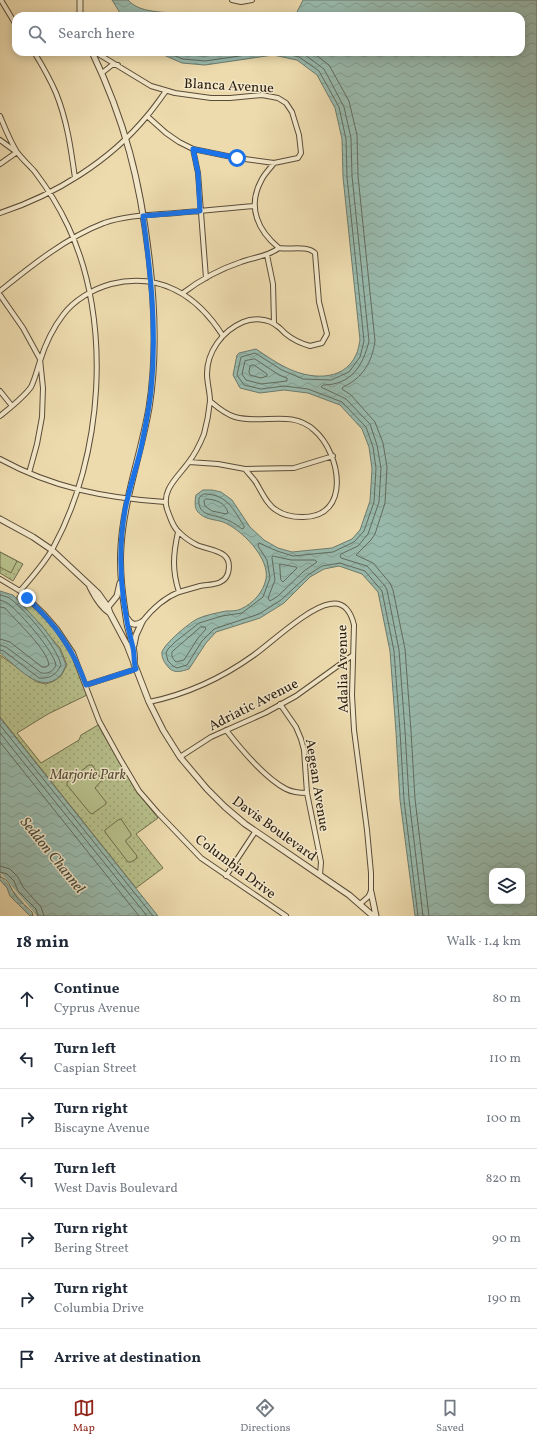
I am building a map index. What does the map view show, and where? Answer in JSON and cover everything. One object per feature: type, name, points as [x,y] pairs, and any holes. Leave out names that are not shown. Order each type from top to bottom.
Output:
[{"type":"street","points":[[1,0],[12,18]]},
{"type":"street","points":[[80,0],[80,12]]},
{"type":"street","points":[[232,0],[241,2],[252,0]]},
{"type":"street","points":[[36,56],[49,78],[59,101],[69,137],[74,178]]},
{"type":"street","points":[[94,56],[118,114],[138,183],[152,282],[154,339],[151,391],[141,448],[127,499],[117,596],[108,606]]},
{"type":"street","name":"Blanca Avenue","points":[[102,56],[139,79],[166,91],[211,98],[262,95],[278,98],[289,107],[294,117],[301,155],[298,158],[274,163]]},
{"type":"street","points":[[102,73],[112,66],[118,65]]},
{"type":"street","points":[[0,213],[50,192],[74,178],[98,161],[126,138],[147,116],[166,91]]},
{"type":"street","points":[[0,116],[17,152],[50,192],[74,238],[84,267],[90,292],[96,339],[94,406],[89,445],[78,490],[68,518],[52,550],[20,592]]},
{"type":"street","points":[[147,116],[166,133],[193,149],[237,158],[274,163],[258,186],[255,206],[260,228],[279,248]]},
{"type":"street","points":[[0,140],[17,152]]},
{"type":"street","points":[[193,149],[198,173],[206,278]]},
{"type":"street","points":[[0,164],[17,152]]},
{"type":"street","points":[[0,291],[34,264],[74,238],[104,224],[124,218],[255,206]]},
{"type":"street","points":[[133,648],[136,635],[142,622],[155,607],[179,592],[219,583],[227,575],[227,560],[220,551],[197,545],[178,532],[169,516],[165,502],[172,481],[189,462],[203,435],[210,401],[207,378],[212,350],[223,336],[233,327],[252,319],[274,323],[287,335],[310,346],[322,343],[327,334],[319,302],[315,253],[306,248],[279,248],[267,255],[236,264],[206,278],[183,293]]},
{"type":"street","points":[[267,255],[273,284],[274,323]]},
{"type":"street","points":[[0,416],[31,386],[40,359],[53,332],[64,314],[74,303],[90,292],[105,286],[130,280],[152,282],[168,286],[183,293],[203,308],[223,336]]},
{"type":"street","points":[[0,295],[23,328],[40,359],[43,388],[42,417],[37,444],[29,473]]},
{"type":"street","points":[[0,391],[12,406]]},
{"type":"street","points":[[210,401],[225,413],[236,417],[254,419],[294,419],[313,429],[325,441],[333,456],[336,466],[337,479],[335,493],[332,502],[322,513],[310,517],[295,516],[283,513],[274,509],[245,469]]},
{"type":"street","points":[[189,462],[218,464],[245,469],[294,468],[333,456]]},
{"type":"street","points":[[0,459],[49,482],[78,490],[127,499],[165,502]]},
{"type":"street","points":[[0,519],[33,537],[52,550],[98,593],[108,606],[110,613]]},
{"type":"street","points":[[178,532],[174,548],[173,563],[179,592]]},
{"type":"street","points":[[86,685],[135,666],[135,657],[126,618],[120,576]]},
{"type":"street","name":"Columbia Drive","points":[[0,579],[20,592],[57,628],[73,654],[99,721],[139,791],[201,858],[286,916]]},
{"type":"street","points":[[90,586],[94,595],[105,610],[110,613]]},
{"type":"street","name":"Adalia Avenue","points":[[149,702],[179,695],[207,684],[252,656],[300,620],[319,608],[328,604],[338,604],[347,609],[354,625],[352,695],[354,730],[367,830],[371,873],[371,892]]},
{"type":"street","name":"Davis Boulevard","points":[[110,613],[122,634],[149,702],[163,730],[180,757],[216,799],[255,832],[320,875],[374,916]]},
{"type":"street","points":[[126,618],[133,624],[139,624],[142,622]]},
{"type":"street","name":"Adriatic Avenue","points":[[180,757],[197,745],[264,713],[314,684],[353,654]]},
{"type":"street","name":"Aegean Avenue","points":[[280,704],[296,727],[304,750],[307,793],[321,862],[320,875]]},
{"type":"street","points":[[226,730],[251,759],[279,785],[294,792],[307,793]]},
{"type":"street","points":[[226,876],[255,832]]},
{"type":"street","points":[[360,904],[371,892]]},
{"type":"street","points":[[371,892],[374,916]]},
{"type":"street","name":"Davis Boulevard","points":[[360,904],[367,916]]},
{"type":"green space","points":[[0,552],[23,564],[13,581],[0,573]]},
{"type":"green space","points":[[0,552],[17,561],[11,573],[0,567]]},
{"type":"green space","name":"Marjorie Park","points":[[19,594],[55,629],[61,637],[78,669],[87,695],[48,714],[17,733],[41,763],[79,740],[81,735],[98,725],[137,792],[158,818],[136,834],[163,868],[136,888],[0,717],[0,655],[37,682],[46,684],[61,676],[67,665],[60,648],[16,598]]},
{"type":"green space","points":[[89,765],[92,765],[102,780],[95,788],[106,802],[106,804],[92,814],[67,785],[67,782]]},
{"type":"green space","points":[[121,819],[131,834],[126,842],[137,856],[136,859],[131,862],[128,862],[105,832],[105,830]]},
{"type":"water","points":[[112,0],[128,0],[141,8],[157,12],[120,12]]},
{"type":"water","points":[[303,0],[537,0],[537,916],[415,916],[400,800],[390,651],[378,592],[362,574],[339,566],[324,569],[310,577],[284,603],[260,618],[216,632],[206,643],[189,669],[179,672],[171,670],[166,665],[162,657],[162,652],[167,644],[188,625],[204,616],[226,611],[239,610],[245,607],[257,597],[265,584],[266,571],[264,562],[253,545],[238,531],[230,526],[223,522],[201,515],[196,508],[196,495],[203,490],[221,492],[232,500],[250,527],[264,540],[278,548],[292,552],[332,548],[352,539],[360,530],[370,501],[372,469],[369,447],[362,429],[340,405],[308,393],[284,390],[260,393],[240,388],[233,375],[237,355],[239,353],[256,349],[285,367],[314,376],[334,374],[343,370],[350,364],[357,353],[360,340],[343,177],[342,139],[335,108],[317,75],[297,60],[278,56],[525,56],[525,12],[297,12]]},
{"type":"water","points":[[166,56],[266,56],[205,65],[182,63]]},
{"type":"water","points":[[0,591],[13,595],[42,626],[60,650],[66,665],[60,676],[52,681],[44,683],[36,681],[21,671],[0,653]]},
{"type":"water","name":"Seddon Channel","points":[[0,718],[158,916],[30,916],[10,896],[7,888],[0,880]]},
{"type":"pier","points":[[0,872],[37,916],[34,916],[25,905],[21,906],[24,903],[14,891],[10,894],[13,890],[3,878],[0,880],[2,877]]},
{"type":"route","points":[[27,598],[57,628],[73,654],[86,685],[136,669],[134,664],[134,650],[128,631],[124,595],[120,576],[120,556],[125,510],[146,424],[153,369],[153,296],[143,216],[200,211],[198,173],[193,149],[237,158]]}]
